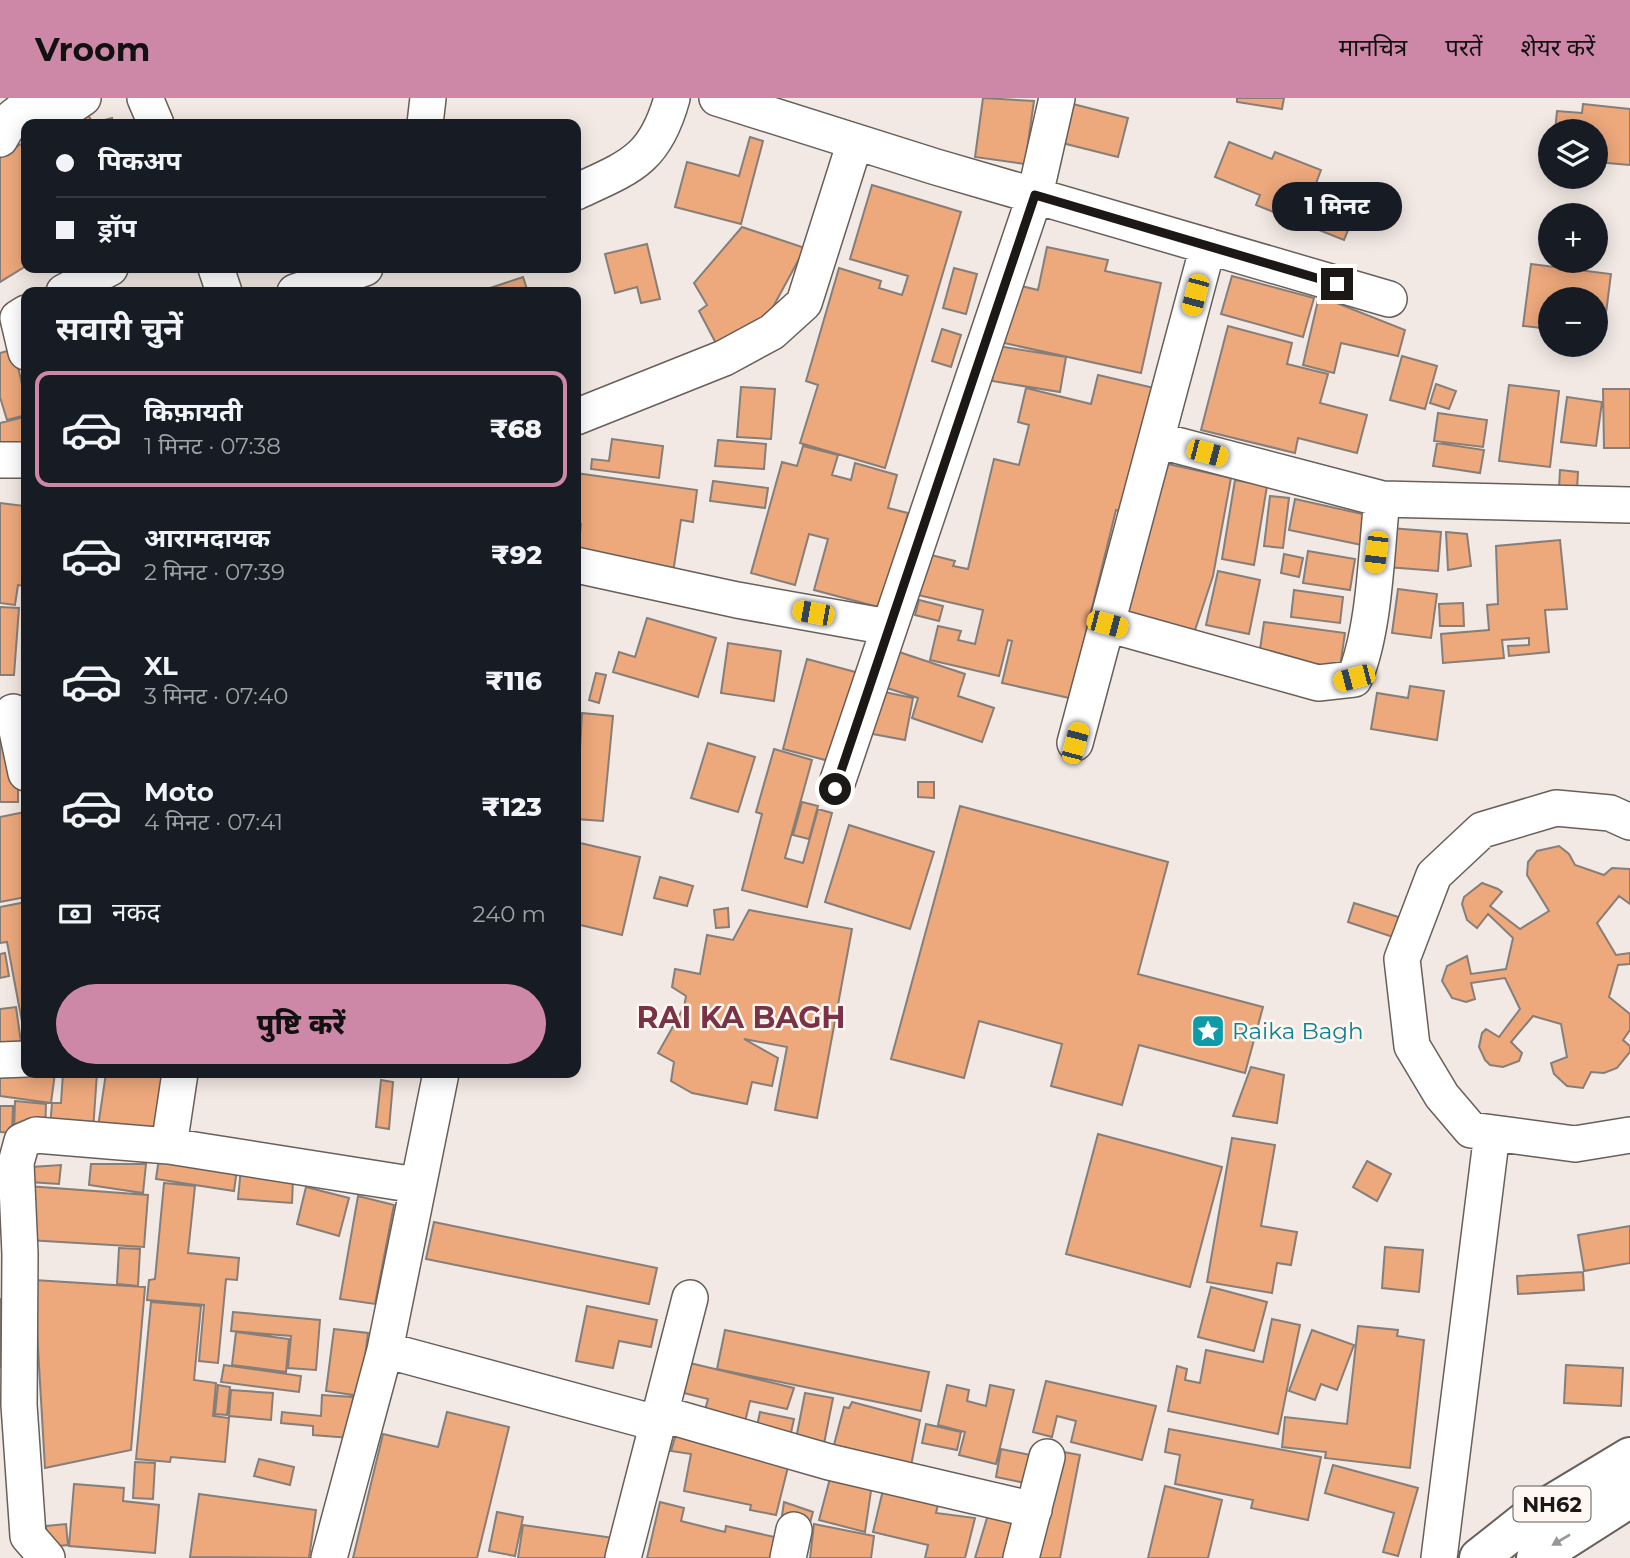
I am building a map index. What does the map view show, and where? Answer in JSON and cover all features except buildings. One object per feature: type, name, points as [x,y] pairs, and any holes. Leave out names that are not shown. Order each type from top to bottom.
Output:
[{"type":"highway","name":"NH62","points":[[1479,1558],[1532,1516],[1630,1457]]},
{"type":"highway","name":"NH62","points":[[1536,1558],[1630,1499]]},
{"type":"street","points":[[0,141],[12,118],[37,98]]},
{"type":"street","points":[[52,119],[83,98]]},
{"type":"street","points":[[145,98],[154,119]]},
{"type":"street","points":[[426,119],[428,98]]},
{"type":"street","points":[[581,190],[632,166],[650,148],[672,98]]},
{"type":"street","points":[[717,98],[855,142],[1389,299]]},
{"type":"street","points":[[835,789],[1035,195],[1057,98]]},
{"type":"street","points":[[0,141],[21,135]]},
{"type":"street","points":[[581,415],[724,358],[772,332],[804,303],[855,142]]},
{"type":"street","points":[[1075,743],[1208,246]]},
{"type":"street","points":[[74,287],[100,273]]},
{"type":"street","points":[[310,287],[350,273]]},
{"type":"street","points":[[15,318],[21,337]]},
{"type":"street","points":[[1157,440],[1382,499],[1629,510]]},
{"type":"street","points":[[0,460],[21,460]]},
{"type":"street","points":[[1107,624],[1318,683],[1354,678],[1361,662],[1367,631],[1382,499]]},
{"type":"street","points":[[581,566],[737,600],[888,627]]},
{"type":"street","points":[[13,712],[21,750]]},
{"type":"street","points":[[1630,822],[1609,813],[1556,807],[1482,830],[1434,875],[1402,959],[1412,1046],[1441,1096],[1471,1130],[1575,1144],[1630,1135]]},
{"type":"street","points":[[0,1060],[21,1059]]},
{"type":"street","points":[[169,1146],[179,1078]]},
{"type":"street","points":[[329,1558],[385,1350],[416,1185],[440,1078]]},
{"type":"street","points":[[1439,1558],[1492,1133]]},
{"type":"street","points":[[47,1558],[28,1536],[12,1476],[19,1405],[20,1254],[8,1166],[22,1142],[36,1135],[169,1146],[416,1185]]},
{"type":"street","points":[[622,1558],[690,1298]]},
{"type":"street","points":[[385,1350],[1034,1510]]},
{"type":"street","points":[[1021,1558],[1047,1457]]},
{"type":"place","name":"Raika Bagh","points":[[1208,1031]]},
{"type":"district","name":"RAI KA BAGH","points":[[741,1017]]},
{"type":"route","points":[[835,789],[1035,195],[1337,284]]}]
